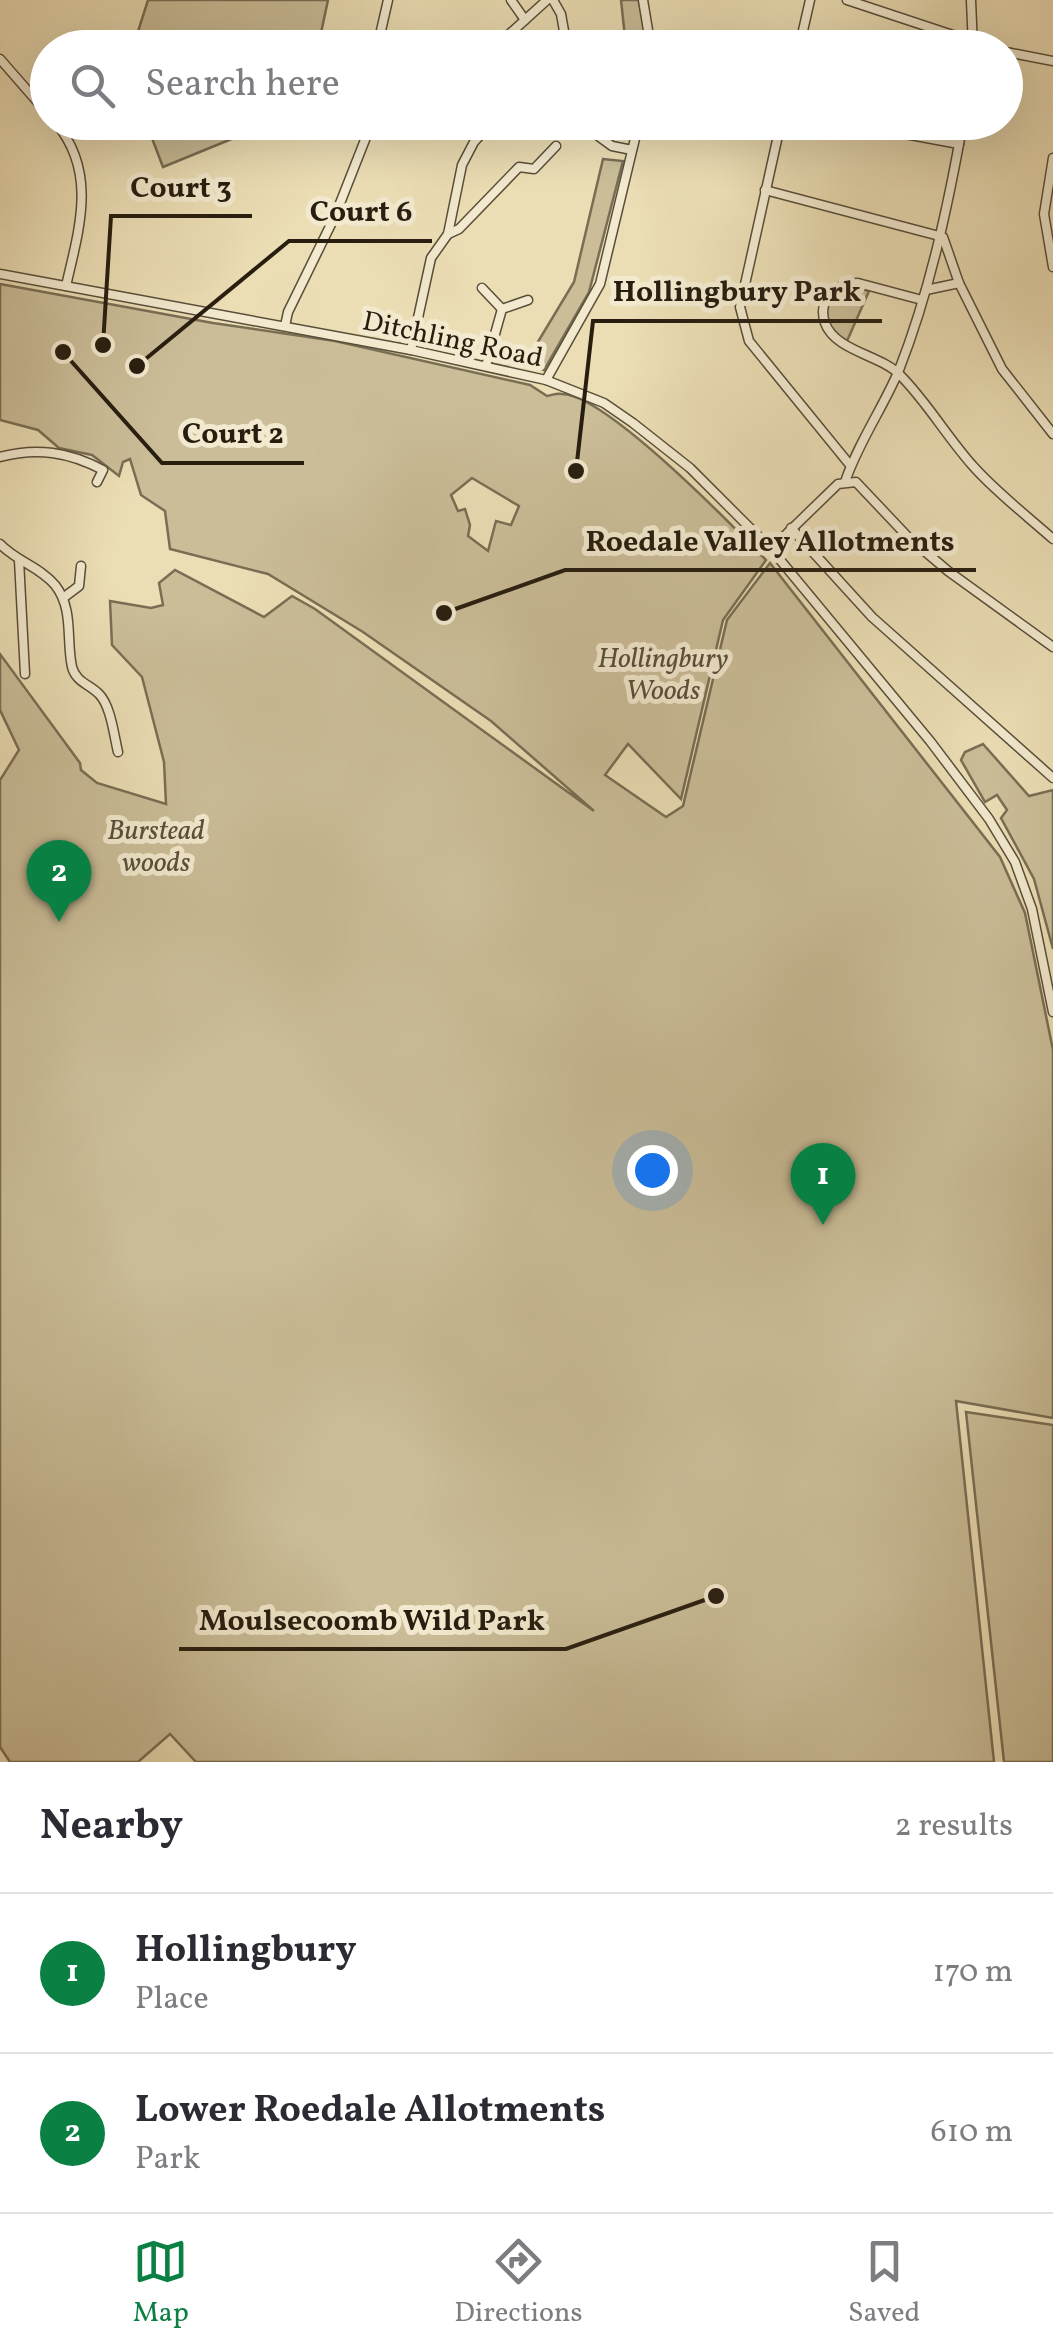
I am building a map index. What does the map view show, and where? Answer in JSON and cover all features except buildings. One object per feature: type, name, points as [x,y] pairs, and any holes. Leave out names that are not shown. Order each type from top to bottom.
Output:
[{"type":"street","points":[[381,30],[388,0]]},
{"type":"street","points":[[511,0],[525,20]]},
{"type":"street","points":[[514,30],[550,0],[561,14],[564,30]]},
{"type":"street","points":[[644,0],[648,30]]},
{"type":"street","points":[[803,30],[810,0]]},
{"type":"street","points":[[848,0],[932,30]]},
{"type":"street","points":[[970,0],[973,30]]},
{"type":"street","points":[[1023,57],[1053,61]]},
{"type":"street","points":[[0,59],[30,93]]},
{"type":"street","points":[[66,286],[84,191],[80,165],[68,140]]},
{"type":"street","points":[[284,326],[336,216],[365,140]]},
{"type":"street","points":[[411,350],[431,258],[448,234],[462,165],[476,140]]},
{"type":"street","points":[[604,140],[632,150]]},
{"type":"street","points":[[546,380],[600,284],[634,140]]},
{"type":"street","points":[[777,140],[740,307],[743,327],[748,341],[850,465]]},
{"type":"street","points":[[937,140],[959,144]]},
{"type":"street","points":[[771,549],[845,482],[898,372],[926,290],[960,140]]},
{"type":"street","points":[[448,234],[459,228],[519,168],[534,170],[556,146]]},
{"type":"street","points":[[1053,158],[1044,214],[1053,267]]},
{"type":"street","points":[[766,190],[939,236],[945,241],[959,283],[1002,369],[1053,434]]},
{"type":"street","name":"Ditchling Road","points":[[0,274],[411,350],[546,380],[604,403],[634,423],[690,468],[771,549],[894,696],[989,819],[1015,862],[1032,909],[1053,1012]]},
{"type":"street","points":[[922,300],[847,283],[835,288],[823,314],[830,332],[898,372],[975,468],[1053,538]]},
{"type":"street","points":[[926,290],[959,283]]},
{"type":"street","points":[[482,288],[502,309]]},
{"type":"street","points":[[502,309],[528,300]]},
{"type":"street","points":[[486,366],[502,309]]},
{"type":"street","points":[[0,457],[38,451],[72,456],[103,470],[97,482]]},
{"type":"street","points":[[845,482],[860,484],[908,537],[948,571],[1053,647]]},
{"type":"street","points":[[791,528],[872,616],[1053,778]]},
{"type":"street","points":[[0,544],[44,575],[63,598],[73,670],[76,678],[102,698],[118,752]]},
{"type":"street","points":[[19,560],[24,674]]},
{"type":"street","points":[[63,598],[80,585],[81,566]]},
{"type":"green space","points":[[148,0],[328,0],[322,30],[138,30]]},
{"type":"green space","points":[[621,0],[639,0],[644,30],[624,30]]},
{"type":"green space","points":[[153,140],[229,140],[163,167]]},
{"type":"green space","points":[[603,159],[623,161],[589,292],[544,370],[524,365],[574,282]]},
{"type":"green space","points":[[0,284],[335,341],[530,385],[547,396],[560,394],[582,400],[608,415],[668,464],[766,560],[723,620],[681,799],[628,744],[605,775],[666,817],[683,806],[727,620],[770,563],[1000,857],[1025,913],[1053,1050],[1053,1418],[956,1401],[994,1762],[196,1762],[170,1734],[138,1762],[10,1762],[0,1747],[0,780],[19,750],[0,710],[0,654],[80,763],[81,770],[97,783],[166,804],[164,762],[142,677],[112,645],[110,601],[151,608],[163,605],[159,583],[175,570],[264,617],[292,596],[594,811],[491,721],[363,632],[268,574],[170,549],[165,511],[141,495],[130,459],[123,462],[119,476],[92,455],[59,448],[38,430],[0,420]],"holes":[[[472,478],[519,506],[511,525],[496,521],[488,551],[468,536],[470,525],[465,509],[458,511],[451,495]]]},
{"type":"green space","points":[[848,286],[869,291],[847,341],[831,328],[826,314],[832,299]]},
{"type":"green space","points":[[983,744],[1029,796],[1053,790],[1053,949],[1034,879],[1001,818],[1007,810],[997,795],[985,802],[961,760],[965,752]]},
{"type":"green space","points":[[966,1412],[1053,1425],[1053,1762],[1004,1762]]},
{"type":"place","name":"Court 3","points":[[103,345]]},
{"type":"place","name":"Court 2","points":[[63,352]]},
{"type":"place","name":"Court 6","points":[[137,366]]},
{"type":"place","name":"Hollingbury Park","points":[[576,471]]},
{"type":"place","name":"Roedale Valley Allotments","points":[[444,613]]},
{"type":"place","name":"Lower Roedale Allotments","points":[[59,922]]},
{"type":"place","name":"Hollingbury","points":[[823,1225]]},
{"type":"place","name":"Moulsecoomb Wild Park","points":[[716,1596]]},
{"type":"park label","name":"Hollingbury Woods","points":[[663,673]]},
{"type":"park label","name":"Burstead woods","points":[[156,845]]}]
